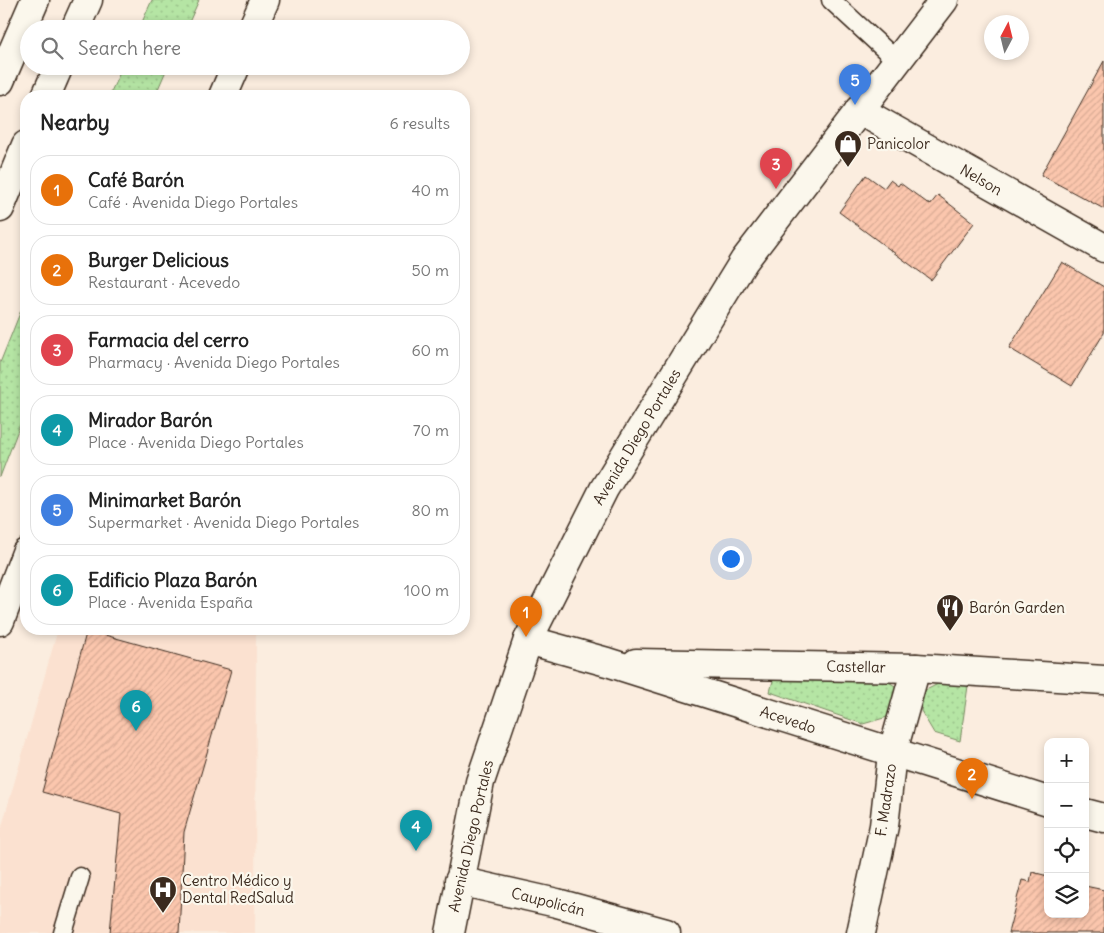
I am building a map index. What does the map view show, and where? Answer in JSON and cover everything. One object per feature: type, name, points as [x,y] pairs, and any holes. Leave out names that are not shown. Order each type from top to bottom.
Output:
[{"type":"street","points":[[26,20],[35,0]]},
{"type":"street","points":[[79,20],[88,0]]},
{"type":"street","points":[[256,20],[264,0]]},
{"type":"street","name":"Avenida Diego Portales","points":[[450,933],[480,782],[528,640],[604,490],[738,269],[896,60],[944,0]]},
{"type":"street","points":[[0,81],[20,35]]},
{"type":"street","points":[[49,90],[55,75]]},
{"type":"street","points":[[226,90],[232,75]]},
{"type":"street","name":"Nelson","points":[[859,110],[1104,248]]},
{"type":"street","points":[[0,208],[20,160]]},
{"type":"street","points":[[0,621],[20,569]]},
{"type":"street","name":"Acevedo","points":[[528,640],[607,662],[892,754],[1044,800]]},
{"type":"street","name":"Castellar","points":[[607,662],[916,668],[1104,680]]},
{"type":"street","name":"F. Madrazo","points":[[861,933],[884,826],[892,754],[916,668]]},
{"type":"street","points":[[1089,813],[1104,818]]},
{"type":"street","name":"Caupolicán","points":[[459,881],[557,903],[666,933]]},
{"type":"lane","points":[[831,0],[896,60]]},
{"type":"lane","points":[[63,933],[80,878]]},
{"type":"shaded area","points":[[56,635],[256,635],[255,933],[0,933],[0,833]]},
{"type":"green space","points":[[152,0],[199,0],[190,20],[143,20]]},
{"type":"green space","points":[[119,75],[164,75],[158,90],[112,90]]},
{"type":"green space","points":[[20,313],[20,425],[0,477],[0,363]]},
{"type":"green space","points":[[775,673],[875,674],[897,687],[891,716],[863,724],[770,692]]},
{"type":"green space","points":[[942,682],[968,686],[960,741],[934,733],[921,711],[924,691]]},
{"type":"building","points":[[1104,61],[1104,209],[1041,175]]},
{"type":"building","points":[[866,175],[884,188],[890,180],[898,186],[900,183],[930,205],[938,195],[974,223],[931,280],[839,212]]},
{"type":"building","points":[[1062,262],[1104,287],[1104,333],[1072,386],[1009,348]]},
{"type":"building","points":[[86,635],[105,635],[231,670],[184,832],[179,933],[110,933],[121,814],[42,792]]},
{"type":"building","points":[[1032,872],[1044,875],[1044,918],[1089,918],[1089,887],[1104,890],[1104,933],[1008,933],[1022,880],[1030,882]]},
{"type":"place","name":"Minimarket Barón","points":[[855,105]]},
{"type":"place","name":"Panicolor","points":[[848,168]]},
{"type":"place","name":"Farmacia del cerro","points":[[776,189]]},
{"type":"place","name":"Barón Garden","points":[[950,632]]},
{"type":"place","name":"Café Barón","points":[[526,637]]},
{"type":"place","name":"Edificio Plaza Barón","points":[[136,731]]},
{"type":"place","name":"Burger Delicious","points":[[972,799]]},
{"type":"place","name":"Mirador Barón","points":[[416,851]]},
{"type":"place","name":"Centro Médico y Dental RedSalud","points":[[163,914]]}]
